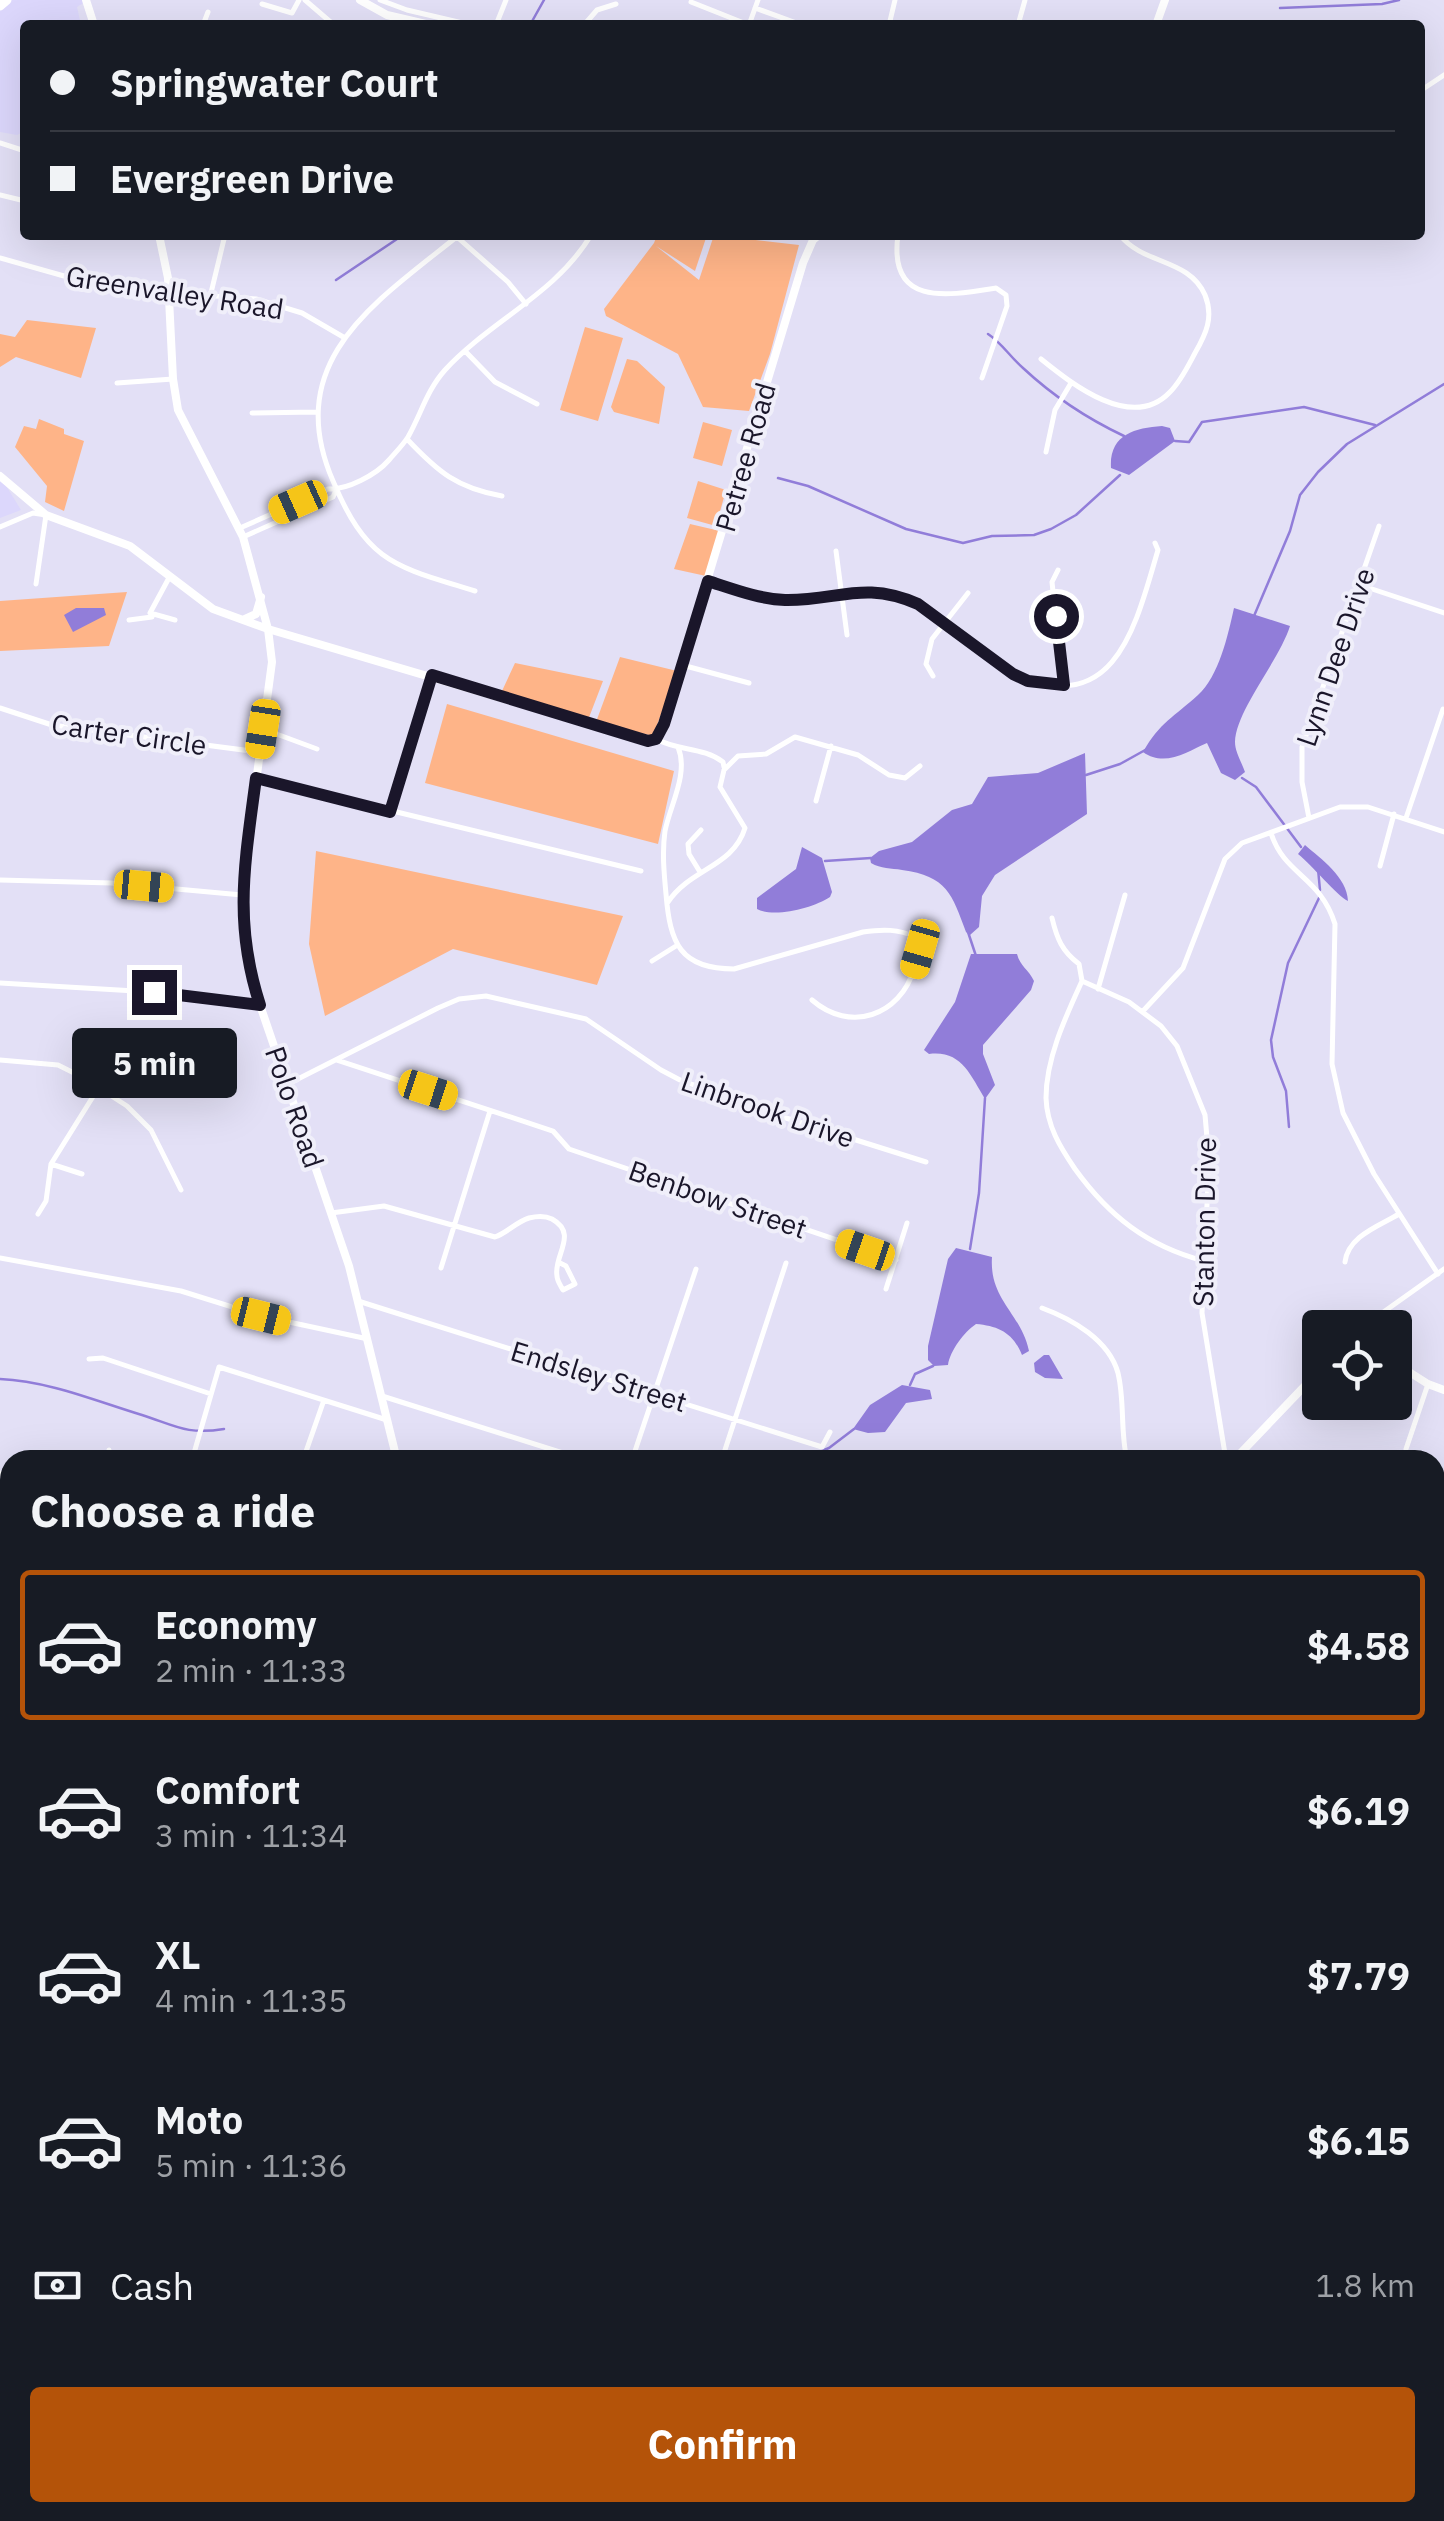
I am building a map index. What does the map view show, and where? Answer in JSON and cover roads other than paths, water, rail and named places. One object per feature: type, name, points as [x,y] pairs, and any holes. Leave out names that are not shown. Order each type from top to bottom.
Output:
[{"type":"main road","points":[[0,6],[7,0]]},
{"type":"street","points":[[262,4],[292,13],[302,0],[328,20]]},
{"type":"street","points":[[360,0],[386,15],[408,20]]},
{"type":"street","points":[[380,0],[452,20]]},
{"type":"street","points":[[751,20],[758,0]]},
{"type":"street","points":[[691,2],[736,20]]},
{"type":"street","points":[[588,20],[597,10],[616,4]]},
{"type":"street","points":[[756,8],[788,20]]},
{"type":"street","points":[[205,20],[208,12]]},
{"type":"street","points":[[430,14],[431,20]]},
{"type":"street","name":"Polo Road","points":[[161,240],[173,379],[184,428],[241,532],[261,598],[272,662],[242,894],[244,942],[260,1005],[358,1300],[394,1450]]},
{"type":"street","points":[[210,297],[224,240]]},
{"type":"street","points":[[453,240],[382,298],[345,338],[327,369],[316,412],[322,456],[356,529],[379,554],[402,568],[475,591]]},
{"type":"street","points":[[462,240],[526,304]]},
{"type":"street","points":[[241,532],[332,496],[336,490],[383,467],[407,439],[425,398],[445,370],[562,272],[587,240]]},
{"type":"street","name":"Petree Road","points":[[656,739],[811,240]]},
{"type":"street","points":[[898,240],[897,265],[902,277],[915,288],[969,294],[996,288],[1006,295],[1007,306],[982,378]]},
{"type":"street","points":[[1041,359],[1071,384],[1118,404],[1140,406],[1171,392],[1208,331],[1208,303],[1194,278],[1174,265],[1138,253],[1125,240]]},
{"type":"street","name":"Greenvalley Road","points":[[0,258],[64,276],[168,294],[256,298],[302,313],[345,338]]},
{"type":"street","points":[[466,352],[496,382],[537,404]]},
{"type":"street","points":[[117,383],[173,379]]},
{"type":"street","points":[[1046,452],[1055,410],[1071,384]]},
{"type":"street","points":[[252,413],[316,412]]},
{"type":"street","points":[[407,439],[434,468],[456,483],[502,496]]},
{"type":"street","points":[[0,476],[46,515]]},
{"type":"street","points":[[0,527],[34,513],[46,515],[130,546],[214,609],[240,620],[631,738],[656,739],[715,755],[724,762],[720,787],[745,828],[739,846],[678,887],[666,904]]},
{"type":"street","points":[[36,584],[46,515]]},
{"type":"street","name":"Lynn Dee Drive","points":[[1310,818],[1302,782],[1302,747],[1379,526]]},
{"type":"street","points":[[708,581],[785,600],[864,590],[904,598],[1013,674],[1028,681],[1064,685],[1095,675],[1113,662],[1128,643],[1158,550],[1156,544]]},
{"type":"street","points":[[836,551],[847,636]]},
{"type":"street","points":[[1058,570],[1052,582],[1064,685]]},
{"type":"street","points":[[154,617],[151,608],[170,576]]},
{"type":"street","points":[[1360,585],[1444,613]]},
{"type":"street","points":[[933,676],[926,664],[928,652],[968,593]]},
{"type":"street","points":[[240,620],[256,614],[261,598]]},
{"type":"street","points":[[129,620],[175,620]]},
{"type":"street","points":[[682,665],[749,682]]},
{"type":"street","points":[[390,812],[432,675]]},
{"type":"street","name":"Carter Circle","points":[[0,708],[52,726],[259,752]]},
{"type":"street","points":[[1406,818],[1443,709]]},
{"type":"street","points":[[263,729],[316,749]]},
{"type":"street","points":[[724,770],[738,756],[766,754],[795,737],[858,755],[889,776],[905,778],[920,766]]},
{"type":"street","points":[[816,800],[831,746]]},
{"type":"street","points":[[678,748],[683,763],[663,852],[666,904],[676,946],[696,962],[713,969],[734,969],[882,929],[916,937],[920,949],[910,980],[901,997],[886,1009],[868,1017],[849,1018],[833,1014],[812,1000]]},
{"type":"street","points":[[256,778],[642,870]]},
{"type":"street","points":[[1143,1011],[1183,968],[1230,851],[1340,807],[1356,805],[1444,832]]},
{"type":"street","points":[[1380,866],[1394,814]]},
{"type":"street","points":[[700,872],[689,854],[688,844],[701,830]]},
{"type":"street","points":[[1271,833],[1277,854],[1318,888],[1335,924],[1331,1018],[1336,1088],[1352,1135],[1400,1214],[1441,1271],[1386,1310]]},
{"type":"street","points":[[0,880],[111,882],[242,894]]},
{"type":"street","points":[[1098,989],[1125,895]]},
{"type":"street","points":[[1052,918],[1058,941],[1079,964],[1082,980],[1058,1038],[1046,1093],[1053,1133],[1088,1186],[1119,1221],[1161,1246],[1204,1261]]},
{"type":"street","points":[[652,961],[676,946]]},
{"type":"street","name":"Stanton Drive","points":[[1082,980],[1143,1011],[1162,1026],[1177,1046],[1205,1115],[1209,1162],[1204,1338],[1233,1450]]},
{"type":"street","points":[[0,983],[186,994],[260,1005]]},
{"type":"street","name":"Linbrook Drive","points":[[288,1084],[438,1008],[486,996],[586,1019],[680,1080],[926,1162]]},
{"type":"street","points":[[0,1060],[58,1065],[137,1114],[151,1130],[181,1190]]},
{"type":"street","name":"Benbow Street","points":[[336,1060],[553,1131],[569,1150],[896,1260]]},
{"type":"street","points":[[38,1214],[46,1201],[51,1164],[99,1087]]},
{"type":"street","points":[[441,1268],[490,1110]]},
{"type":"street","points":[[51,1164],[82,1174]]},
{"type":"street","points":[[331,1212],[384,1206],[497,1237],[524,1220],[546,1216],[564,1234],[556,1275],[564,1290],[575,1284],[566,1266],[560,1263]]},
{"type":"street","points":[[1345,1262],[1346,1252],[1355,1240],[1400,1214]]},
{"type":"street","points":[[886,1290],[908,1223]]},
{"type":"street","points":[[0,1258],[181,1291],[261,1316],[368,1339]]},
{"type":"street","points":[[726,1450],[786,1263]]},
{"type":"street","points":[[635,1450],[696,1269]]},
{"type":"street","name":"Endsley Street","points":[[358,1300],[822,1447],[830,1432]]},
{"type":"street","points":[[1042,1308],[1095,1338],[1118,1370],[1124,1450]]},
{"type":"street","points":[[88,1359],[103,1358],[212,1394]]},
{"type":"street","points":[[195,1450],[219,1367],[387,1420]]},
{"type":"street","points":[[1412,1374],[1444,1390]]},
{"type":"street","points":[[1406,1449],[1428,1384]]},
{"type":"street","points":[[1244,1450],[1302,1389]]},
{"type":"street","points":[[382,1396],[553,1450]]},
{"type":"street","points":[[306,1450],[324,1400]]},
{"type":"waterway","points":[[533,20],[544,0]]},
{"type":"waterway","points":[[1280,8],[1399,0]]},
{"type":"waterway","points":[[336,280],[396,240]]},
{"type":"waterway","points":[[988,334],[1059,397],[1124,436]]},
{"type":"waterway","points":[[1254,616],[1290,531],[1300,495],[1318,472],[1347,444],[1444,384]]},
{"type":"waterway","points":[[1175,441],[1189,442],[1202,422],[1304,407],[1375,425]]},
{"type":"waterway","points":[[778,478],[808,486],[906,529],[963,543],[992,536],[1034,535],[1051,529],[1076,515],[1120,475]]},
{"type":"waterway","points":[[1086,775],[1120,764],[1147,749]]},
{"type":"waterway","points":[[1242,778],[1256,787],[1301,847]]},
{"type":"waterway","points":[[825,861],[871,858]]},
{"type":"waterway","points":[[1318,869],[1320,890]]},
{"type":"waterway","points":[[1289,1127],[1286,1091],[1271,1040],[1288,963],[1319,898]]},
{"type":"waterway","points":[[967,929],[977,959]]},
{"type":"waterway","points":[[970,1249],[979,1193],[985,1098]]},
{"type":"waterway","points":[[910,1385],[915,1374],[933,1366]]},
{"type":"waterway","points":[[0,1379],[54,1388],[182,1428],[224,1429]]},
{"type":"waterway","points":[[824,1450],[854,1429]]}]
